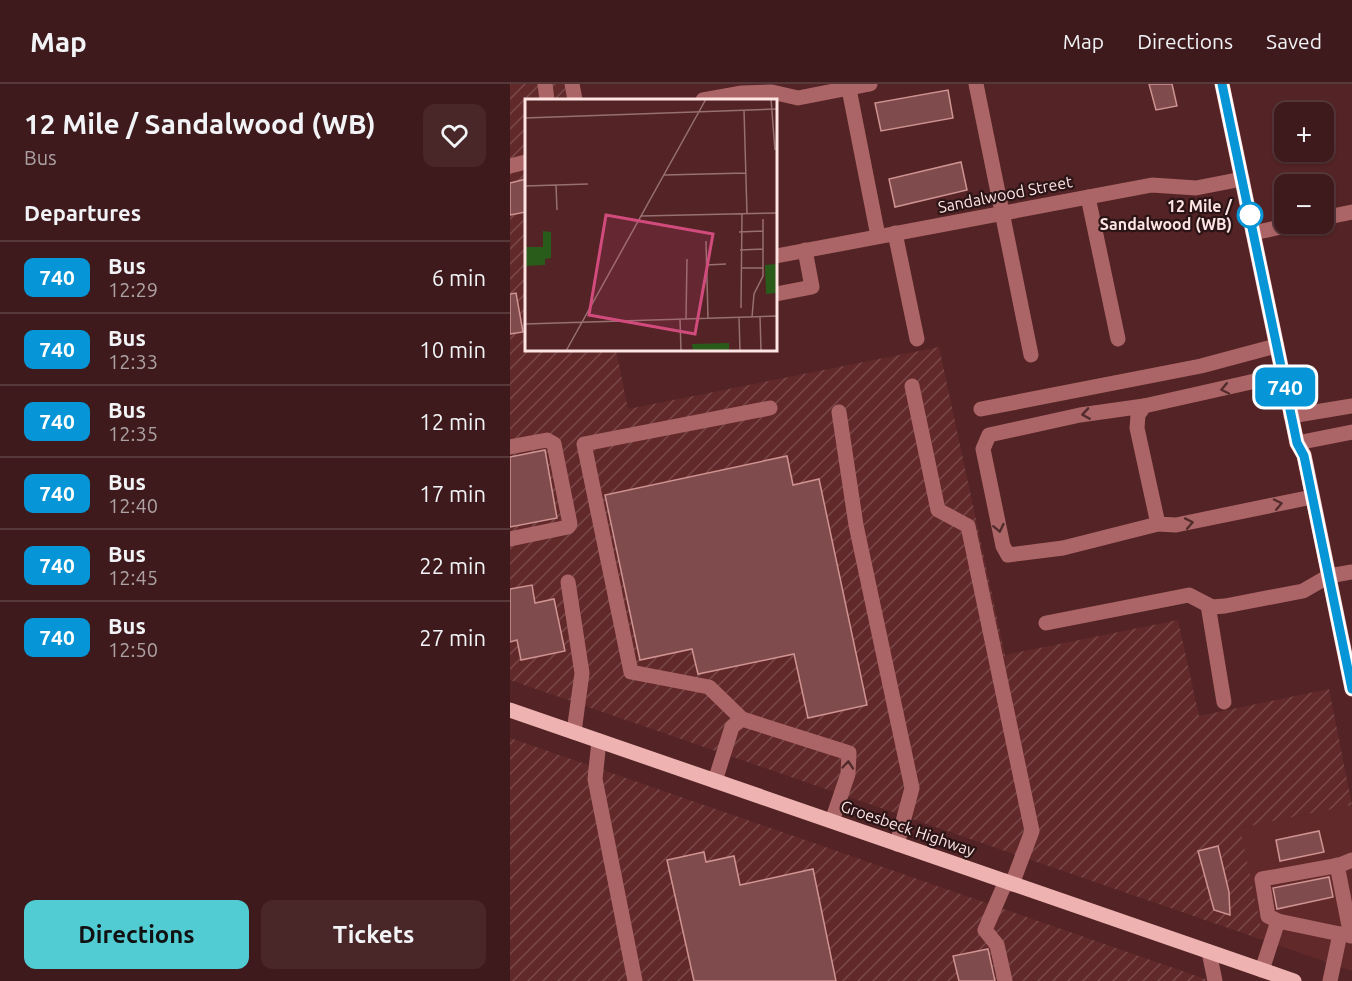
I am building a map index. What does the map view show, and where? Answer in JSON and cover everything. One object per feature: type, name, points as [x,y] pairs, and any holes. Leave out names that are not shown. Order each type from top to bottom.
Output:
[{"type":"main road","points":[[1222,84],[1282,375],[1297,443],[1304,456],[1352,689]]},
{"type":"main road","name":"Groesbeck Highway","points":[[510,710],[1294,981]]},
{"type":"street","points":[[545,84],[547,99]]},
{"type":"street","points":[[572,84],[575,99]]},
{"type":"street","points":[[720,99],[772,88],[798,98],[870,84]]},
{"type":"street","points":[[976,84],[1031,355]]},
{"type":"street","points":[[849,88],[878,236]]},
{"type":"street","points":[[510,166],[525,162]]},
{"type":"street","name":"Sandalwood Street","points":[[777,256],[1152,185],[1196,188],[1242,179]]},
{"type":"street","points":[[1088,197],[1118,339]]},
{"type":"street","points":[[1334,216],[1352,212]]},
{"type":"street","points":[[1253,233],[1274,229]]},
{"type":"street","points":[[895,233],[917,339]]},
{"type":"street","points":[[777,294],[812,287],[805,250]]},
{"type":"street","points":[[981,409],[1201,366],[1276,346]]},
{"type":"street","points":[[1282,375],[1144,406],[1080,415],[989,435],[982,449],[1003,546],[1008,555],[1063,548],[1158,524],[1176,525],[1312,497]]},
{"type":"street","points":[[912,386],[938,510],[968,526],[1032,831],[985,930],[997,945],[1005,981]]},
{"type":"street","points":[[1144,406],[1138,415],[1137,428],[1158,524]]},
{"type":"street","points":[[1291,416],[1352,406]]},
{"type":"street","points":[[770,408],[584,444],[631,672],[709,687],[742,718],[849,753],[848,774],[832,821]]},
{"type":"street","points":[[839,412],[856,525],[912,788],[897,844]]},
{"type":"street","points":[[1297,443],[1352,432]]},
{"type":"street","points":[[510,447],[547,440],[554,444],[570,524],[568,527],[510,540]]},
{"type":"street","points":[[1046,623],[1189,596],[1208,605],[1225,606],[1303,591],[1329,576],[1352,572]]},
{"type":"street","points":[[568,582],[582,674],[574,732]]},
{"type":"street","points":[[1208,605],[1224,702]]},
{"type":"street","points":[[715,781],[732,727],[742,718]]},
{"type":"street","points":[[600,741],[595,779],[635,981]]},
{"type":"street","points":[[1347,935],[1278,921],[1269,916],[1262,879],[1352,860]]},
{"type":"street","points":[[1330,981],[1347,935],[1337,865]]},
{"type":"street","points":[[1262,970],[1278,921]]},
{"type":"street","points":[[1209,952],[1215,981]]},
{"type":"shaded area","points":[[510,84],[564,84],[567,99],[525,99],[525,351],[616,351],[628,409],[939,347],[1005,655],[1178,620],[1199,716],[1329,689],[1352,805],[1240,828],[1260,923],[1260,939],[510,680]]},
{"type":"shaded area","points":[[510,738],[765,826],[1211,981],[510,981]]},
{"type":"shaded area","points":[[1352,805],[1352,971],[1260,939],[1260,923],[1239,828]]},
{"type":"building","points":[[1149,84],[1172,84],[1177,106],[1156,110]]},
{"type":"building","points":[[948,90],[953,118],[881,131],[875,103]]},
{"type":"building","points":[[961,162],[967,190],[895,207],[889,179]]},
{"type":"building","points":[[525,179],[525,212],[510,215],[510,183]]},
{"type":"building","points":[[516,293],[523,332],[510,334],[510,294]]},
{"type":"building","points":[[545,450],[557,518],[510,527],[510,457]]},
{"type":"building","points":[[787,456],[793,485],[819,479],[867,705],[808,718],[794,654],[698,674],[692,649],[640,660],[605,495]]},
{"type":"building","points":[[532,585],[535,603],[554,599],[565,651],[521,660],[517,640],[510,642],[510,589]]},
{"type":"building","points":[[1319,831],[1324,852],[1280,861],[1276,840]]},
{"type":"building","points":[[1218,846],[1229,892],[1230,915],[1214,910],[1198,851]]},
{"type":"building","points":[[704,852],[706,862],[734,856],[740,885],[813,869],[836,981],[694,981],[667,860]]},
{"type":"building","points":[[1329,877],[1333,897],[1277,909],[1273,888]]},
{"type":"building","points":[[988,949],[995,981],[959,981],[953,956]]},
{"type":"bus line","name":"740","points":[[1222,84],[1297,443],[1304,456],[1352,689]]},
{"type":"place","name":"12 Mile / Sandalwood (WB)","points":[[1250,215]]}]
